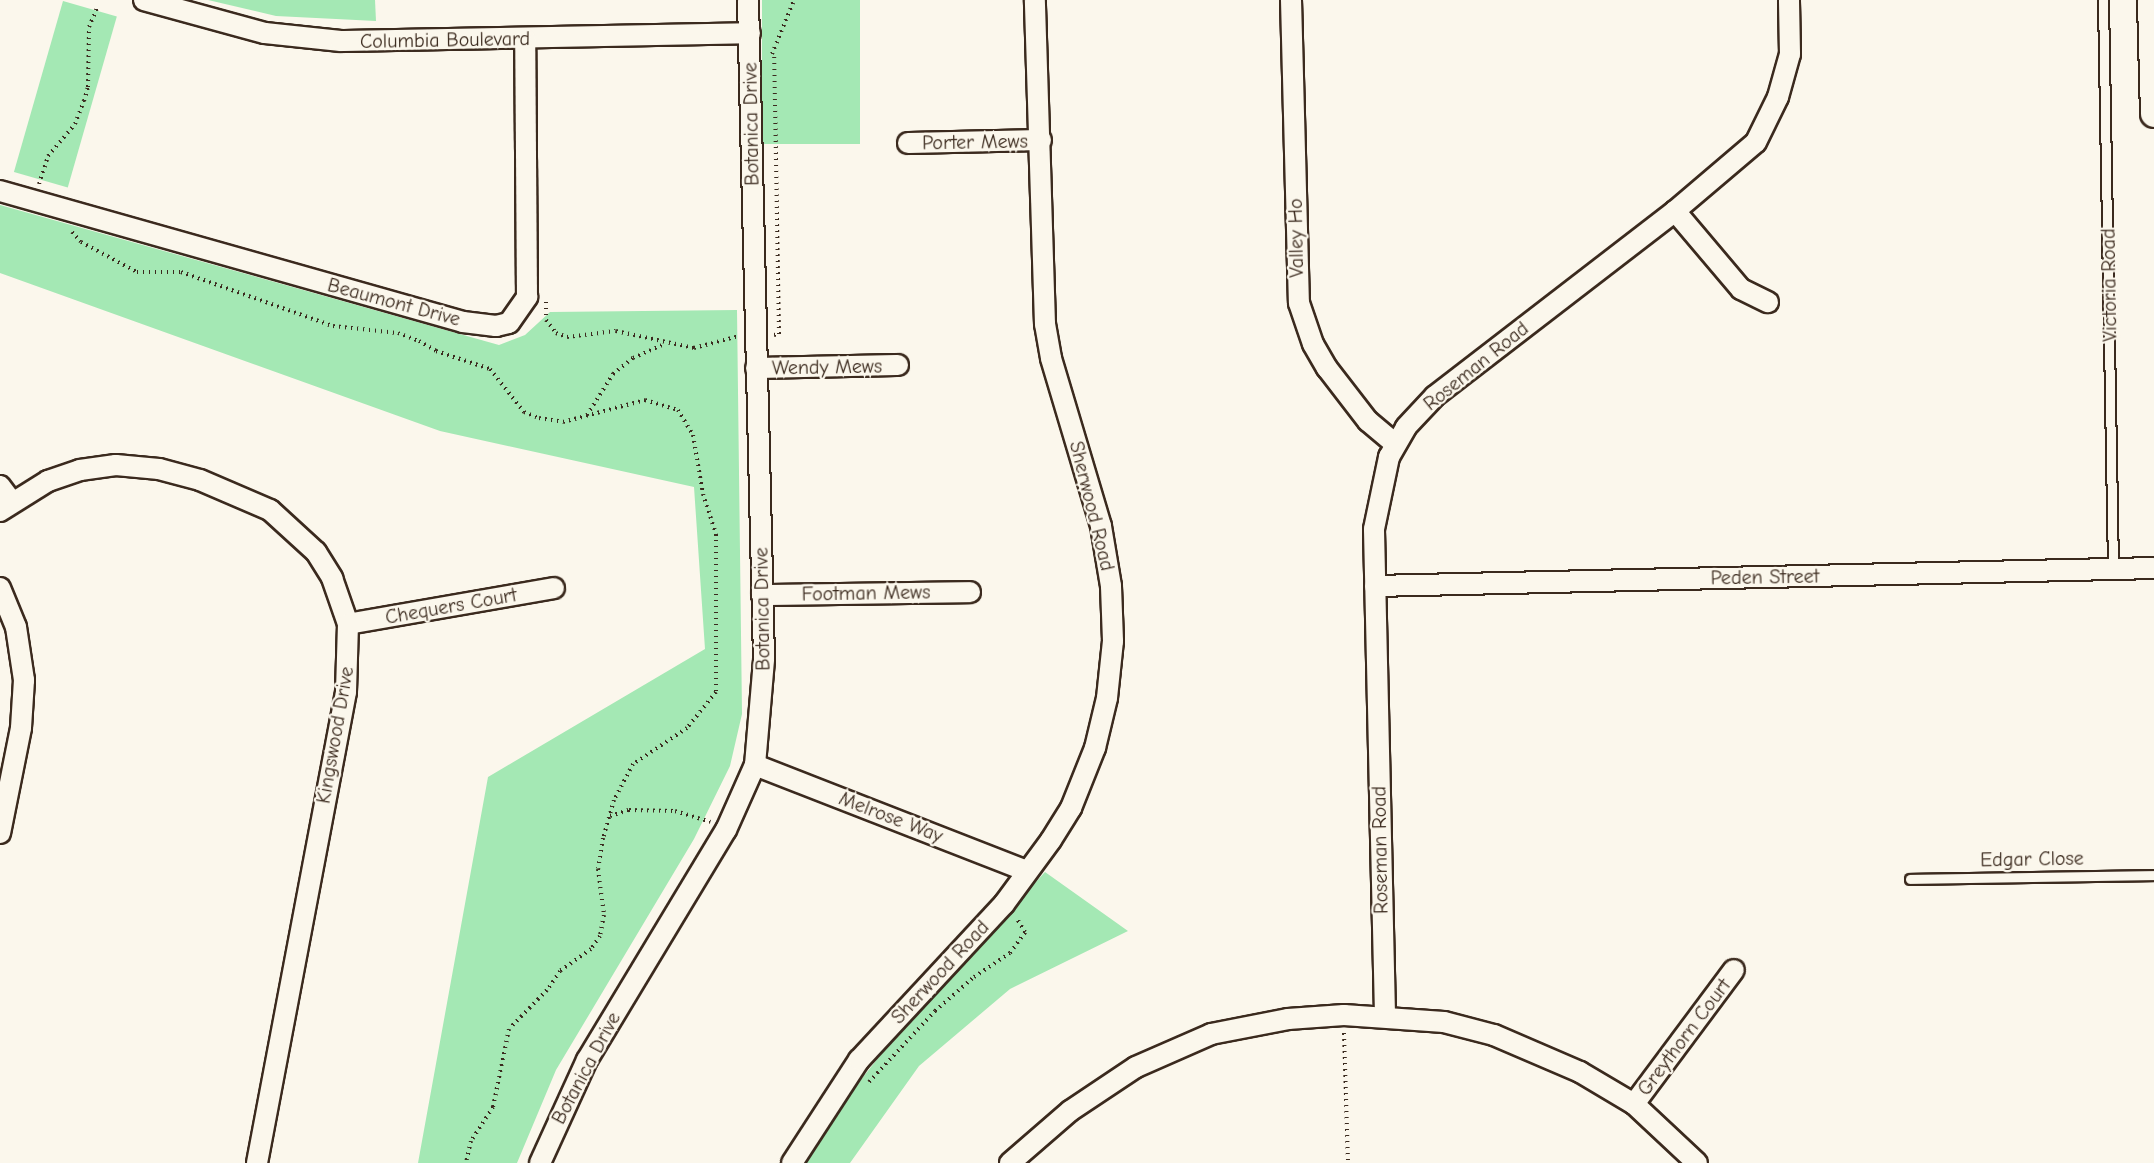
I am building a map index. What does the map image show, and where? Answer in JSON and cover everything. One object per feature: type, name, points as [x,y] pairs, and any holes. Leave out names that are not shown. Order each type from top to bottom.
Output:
[{"type":"main road","points":[[2151,0],[2154,113]]},
{"type":"street","name":"Columbia Boulevard","points":[[144,0],[265,33],[330,40],[525,39],[750,33]]},
{"type":"street","name":"Botanica Drive","points":[[540,1163],[587,1060],[726,830],[755,765],[762,705],[762,595],[748,0]]},
{"type":"street","name":"Sherwood Road","points":[[792,1163],[859,1060],[1004,904],[1071,808],[1095,748],[1113,641],[1111,586],[1101,526],[1048,342],[1035,0]]},
{"type":"street","name":"Valley Ho","points":[[1291,0],[1299,303],[1313,344],[1327,368],[1368,421],[1395,444]]},
{"type":"street","name":"Roseman Road","points":[[1385,1016],[1376,506],[1395,444],[1435,396],[1676,211],[1756,142],[1778,97],[1790,54],[1789,0]]},
{"type":"street","points":[[525,39],[527,297]]},
{"type":"street","name":"Porter Mews","points":[[908,143],[1041,140]]},
{"type":"street","name":"Beaumont Drive","points":[[0,191],[463,322],[496,326],[509,322],[527,297]]},
{"type":"street","points":[[1676,211],[1741,289],[1768,302]]},
{"type":"street","name":"Wendy Mews","points":[[756,368],[898,365]]},
{"type":"street","name":"Kingswood Drive","points":[[6,507],[48,481],[80,470],[116,465],[159,469],[200,480],[270,510],[316,552],[332,579],[348,624],[346,692],[257,1163]]},
{"type":"street","points":[[0,486],[6,507]]},
{"type":"street","name":"Peden Street","points":[[1376,586],[2154,568]]},
{"type":"street","points":[[0,588],[15,627],[24,680],[21,728],[0,833]]},
{"type":"street","name":"Chequers Court","points":[[348,624],[554,588]]},
{"type":"street","name":"Footman Mews","points":[[762,595],[970,592]]},
{"type":"street","name":"Melrose Way","points":[[755,765],[1027,871]]},
{"type":"street","name":"Greythorn Court","points":[[1634,1104],[1734,970]]},
{"type":"street","points":[[1010,1163],[1070,1111],[1136,1067],[1211,1034],[1288,1019],[1344,1015],[1385,1016],[1444,1022],[1494,1035],[1580,1072],[1634,1104],[1697,1163]]},
{"type":"lane","name":"Victoria Road","points":[[2103,0],[2114,569]]},
{"type":"lane","name":"Edgar Close","points":[[1910,879],[2154,875]]},
{"type":"path","points":[[527,297],[546,299],[546,320],[556,333],[567,337],[616,331],[646,335],[666,344],[694,348],[727,337],[779,334],[774,54],[794,0]]},
{"type":"path","points":[[34,201],[48,156],[75,124],[84,101],[88,87],[89,27],[97,8]]},
{"type":"path","points":[[751,54],[774,54]]},
{"type":"path","points":[[69,229],[81,242],[137,272],[181,272],[333,326],[398,333],[436,351],[490,369],[524,412],[531,415],[563,422],[645,400],[678,410],[693,435],[703,494],[716,534],[716,692],[687,728],[633,765],[609,816],[598,869],[604,915],[600,936],[591,950],[560,970],[547,990],[509,1029],[493,1107],[471,1141],[466,1163]]},
{"type":"path","points":[[587,415],[613,374],[633,358],[666,344]]},
{"type":"path","points":[[609,816],[629,810],[675,810],[726,830]]},
{"type":"path","points":[[862,1090],[935,1011],[1022,939],[1023,925],[1004,904]]},
{"type":"path","points":[[1344,1015],[1347,1163]]},
{"type":"green space","points":[[208,0],[375,0],[376,21],[276,16]]},
{"type":"green space","points":[[762,0],[860,0],[860,144],[762,144]]},
{"type":"green space","points":[[63,1],[117,16],[68,188],[14,172]]},
{"type":"green space","points":[[0,205],[499,345],[525,335],[550,312],[737,310],[742,714],[730,766],[694,839],[556,1070],[517,1163],[418,1163],[488,777],[705,649],[694,487],[440,431],[0,273]]},
{"type":"green space","points":[[1045,872],[1128,931],[1010,989],[919,1066],[850,1163],[804,1163],[844,1101],[894,1038]]}]
